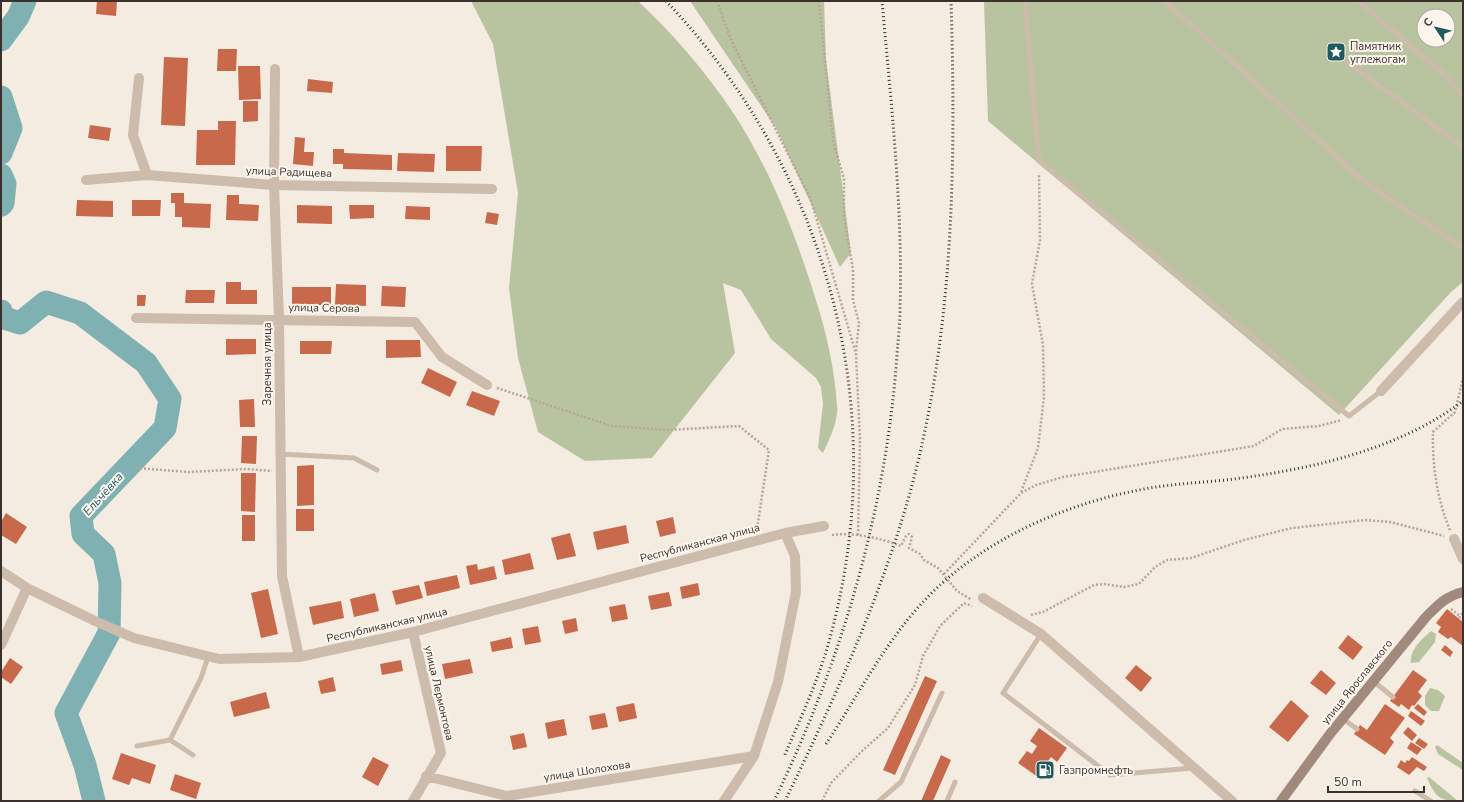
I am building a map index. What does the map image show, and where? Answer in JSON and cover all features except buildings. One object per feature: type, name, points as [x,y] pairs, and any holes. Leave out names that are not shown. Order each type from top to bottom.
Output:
[{"type":"street","name":"Заречная улица","points":[[274,69],[274,184],[279,319],[282,576],[299,657]]},
{"type":"street","points":[[140,78],[133,135],[147,175]]},
{"type":"street","name":"улица Радищева","points":[[86,180],[147,175],[274,184],[492,189]]},
{"type":"street","points":[[1380,391],[1463,302]]},
{"type":"street","name":"улица Серова","points":[[136,318],[415,322],[442,358],[487,385]]},
{"type":"street","name":"Республиканская улица","points":[[1,571],[27,588],[134,638],[219,660],[299,657],[413,632],[785,533],[824,531]]},
{"type":"street","points":[[724,801],[754,756],[778,682],[796,592],[795,556],[785,533]]},
{"type":"street","points":[[1454,539],[1463,560]]},
{"type":"street","points":[[1,645],[27,588]]},
{"type":"street","name":"улица Ярославского","points":[[1281,801],[1304,768],[1426,617],[1443,600],[1452,594],[1463,592]]},
{"type":"street","points":[[983,598],[1041,634],[1232,801]]},
{"type":"street","name":"улица Лермонтова","points":[[413,632],[441,753],[426,776],[414,801]]},
{"type":"street","name":"улица Шолохова","points":[[426,776],[507,796],[754,756]]},
{"type":"lane","points":[[1025,1],[1039,161],[1349,416],[1380,391]]},
{"type":"lane","points":[[1165,1],[1368,185],[1463,248]]},
{"type":"lane","points":[[1358,1],[1446,76],[1463,96]]},
{"type":"lane","points":[[1347,62],[1463,147]]},
{"type":"lane","points":[[280,454],[354,458],[377,470]]},
{"type":"lane","points":[[1041,634],[1003,693],[1110,774],[1194,768]]},
{"type":"lane","points":[[170,740],[201,678],[208,657]]},
{"type":"lane","points":[[1373,682],[1393,696]]},
{"type":"lane","points":[[879,801],[900,782],[942,693]]},
{"type":"lane","points":[[1343,719],[1357,729]]},
{"type":"lane","points":[[138,746],[170,740],[193,756]]},
{"type":"lane","points":[[947,801],[955,782]]},
{"type":"lane","points":[[1414,791],[1431,801]]},
{"type":"path","points":[[717,1],[731,40],[811,200],[856,354]]},
{"type":"path","points":[[819,1],[832,140],[844,179],[844,216],[853,270],[853,300],[859,323],[856,354],[860,440],[858,536]]},
{"type":"path","points":[[1021,493],[1038,448],[1044,397],[1043,345],[1032,284],[1040,240],[1039,161]]},
{"type":"path","points":[[1454,539],[1441,511],[1433,442],[1434,432],[1455,412],[1463,378]]},
{"type":"path","points":[[487,385],[612,426],[668,430],[739,426],[769,450],[756,541]]},
{"type":"path","points":[[944,574],[1021,493],[1036,485],[1063,477],[1254,446],[1282,429],[1336,423],[1349,416]]},
{"type":"path","points":[[136,468],[188,472],[247,469],[280,471]]},
{"type":"path","points":[[1029,615],[1043,612],[1094,585],[1104,584],[1124,587],[1139,584],[1155,567],[1167,560],[1191,558],[1244,540],[1292,528],[1365,520],[1397,524],[1454,539]]},
{"type":"path","points":[[824,531],[858,536],[901,546],[906,536],[909,534],[912,537],[909,548],[920,554],[924,560],[938,568],[957,591],[974,602],[983,598]]},
{"type":"path","points":[[822,801],[831,783],[862,751],[888,728],[915,685],[923,656],[940,626],[964,604],[972,606]]},
{"type":"path","points":[[1459,618],[1463,613]]},
{"type":"green space","points":[[471,1],[638,1],[677,41],[712,83],[734,114],[761,160],[793,233],[819,310],[827,340],[835,382],[837,409],[836,419],[830,439],[823,453],[818,448],[823,404],[821,387],[816,378],[771,339],[741,290],[723,283],[735,353],[652,458],[585,461],[538,432],[518,358],[509,288],[518,193],[493,44]]},
{"type":"green space","points":[[690,1],[824,1],[826,60],[851,253],[840,267],[776,128]]},
{"type":"green space","points":[[984,1],[1463,1],[1463,282],[1451,292],[1339,415],[988,121]]},
{"type":"green space","points":[[1431,631],[1436,634],[1435,642],[1419,662],[1411,663],[1414,649]]},
{"type":"green space","points":[[1430,688],[1438,690],[1445,696],[1439,711],[1431,711],[1425,705],[1425,696]]},
{"type":"green space","points":[[1437,745],[1463,763],[1463,770],[1438,754],[1435,747]]},
{"type":"green space","points":[[1429,777],[1458,801],[1446,800],[1438,796],[1427,778]]},
{"type":"waterway","name":"Ельчёвка","points":[[1,40],[18,17],[25,1]]},
{"type":"waterway","name":"Ельчёвка","points":[[1,97],[11,128],[1,153]]},
{"type":"waterway","name":"Ельчёвка","points":[[1,175],[5,184],[3,203],[1,205]]},
{"type":"waterway","name":"Ельчёвка","points":[[1,311],[4,318],[20,323],[46,302],[80,313],[146,363],[170,399],[165,428],[81,516],[83,534],[104,554],[110,583],[109,633],[66,713],[85,765],[94,801]]},
{"type":"railway","points":[[666,1],[722,68],[768,140],[805,216],[832,296],[848,379],[854,463],[848,549],[827,650],[810,697],[784,757]]},
{"type":"railway","points":[[774,801],[820,694],[840,639],[857,584],[883,470],[891,413],[900,321],[900,232],[896,155],[882,1]]},
{"type":"railway","points":[[785,801],[821,725],[871,609],[899,529],[911,489],[925,429],[936,369],[944,308],[949,246],[953,124],[951,1]]},
{"type":"railway","points":[[826,744],[891,641],[922,603],[960,568],[1007,537],[1058,513],[1112,496],[1161,486],[1257,476],[1319,464],[1350,456],[1410,433],[1463,401]]},
{"type":"place","name":"Памятник углежогам","points":[[1336,52]]},
{"type":"place","name":"Газпромнефть","points":[[1045,770]]}]
